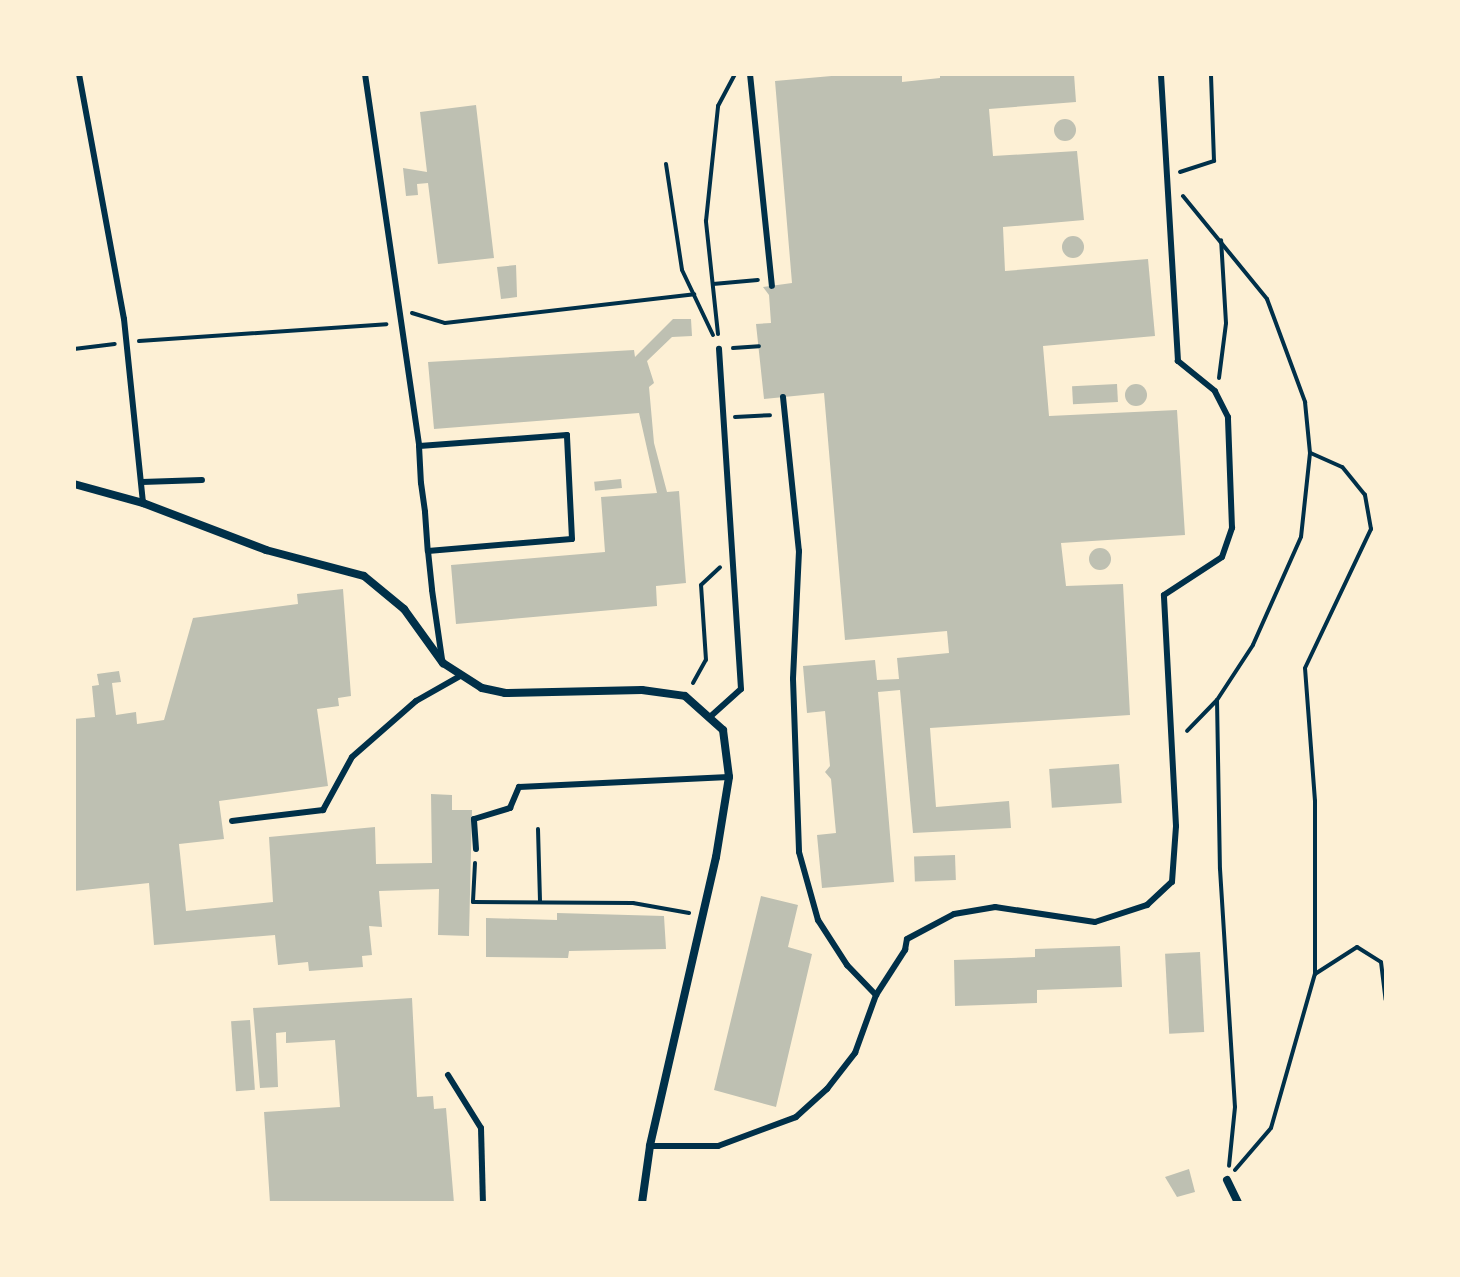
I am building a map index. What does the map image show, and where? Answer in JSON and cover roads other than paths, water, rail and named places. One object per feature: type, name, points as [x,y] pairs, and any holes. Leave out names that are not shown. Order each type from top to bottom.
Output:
[{"type":"street","points":[[74,484],[143,503],[266,550],[364,576],[404,609],[443,663],[460,676],[505,693],[642,690],[685,696],[711,716],[723,730],[729,777],[705,917],[650,1146],[642,1203]]},
{"type":"street","points":[[1227,1180],[1238,1203]]},
{"type":"lane","points":[[79,74],[126,342],[143,503]]},
{"type":"lane","points":[[365,74],[403,310],[443,663]]},
{"type":"lane","points":[[750,74],[770,282]]},
{"type":"lane","points":[[650,1146],[718,1146],[796,1117],[827,1089],[855,1053],[876,995],[907,939],[954,914],[995,907],[1095,922],[1147,905],[1172,882],[1177,855],[1164,595],[1222,557],[1232,528],[1228,417],[1215,391],[1178,361],[1161,74]]},
{"type":"lane","points":[[711,716],[741,689],[736,552],[719,349]]},
{"type":"lane","points":[[783,397],[799,551],[793,679],[799,852],[818,920],[847,965],[876,995]]},
{"type":"lane","points":[[419,446],[567,435],[572,539],[428,551]]},
{"type":"lane","points":[[142,482],[202,480]]},
{"type":"lane","points":[[232,821],[323,810],[352,757],[416,701],[460,676]]},
{"type":"lane","points":[[476,849],[474,819],[510,808],[519,787],[729,777]]},
{"type":"lane","points":[[448,1075],[481,1128],[483,1203]]}]
